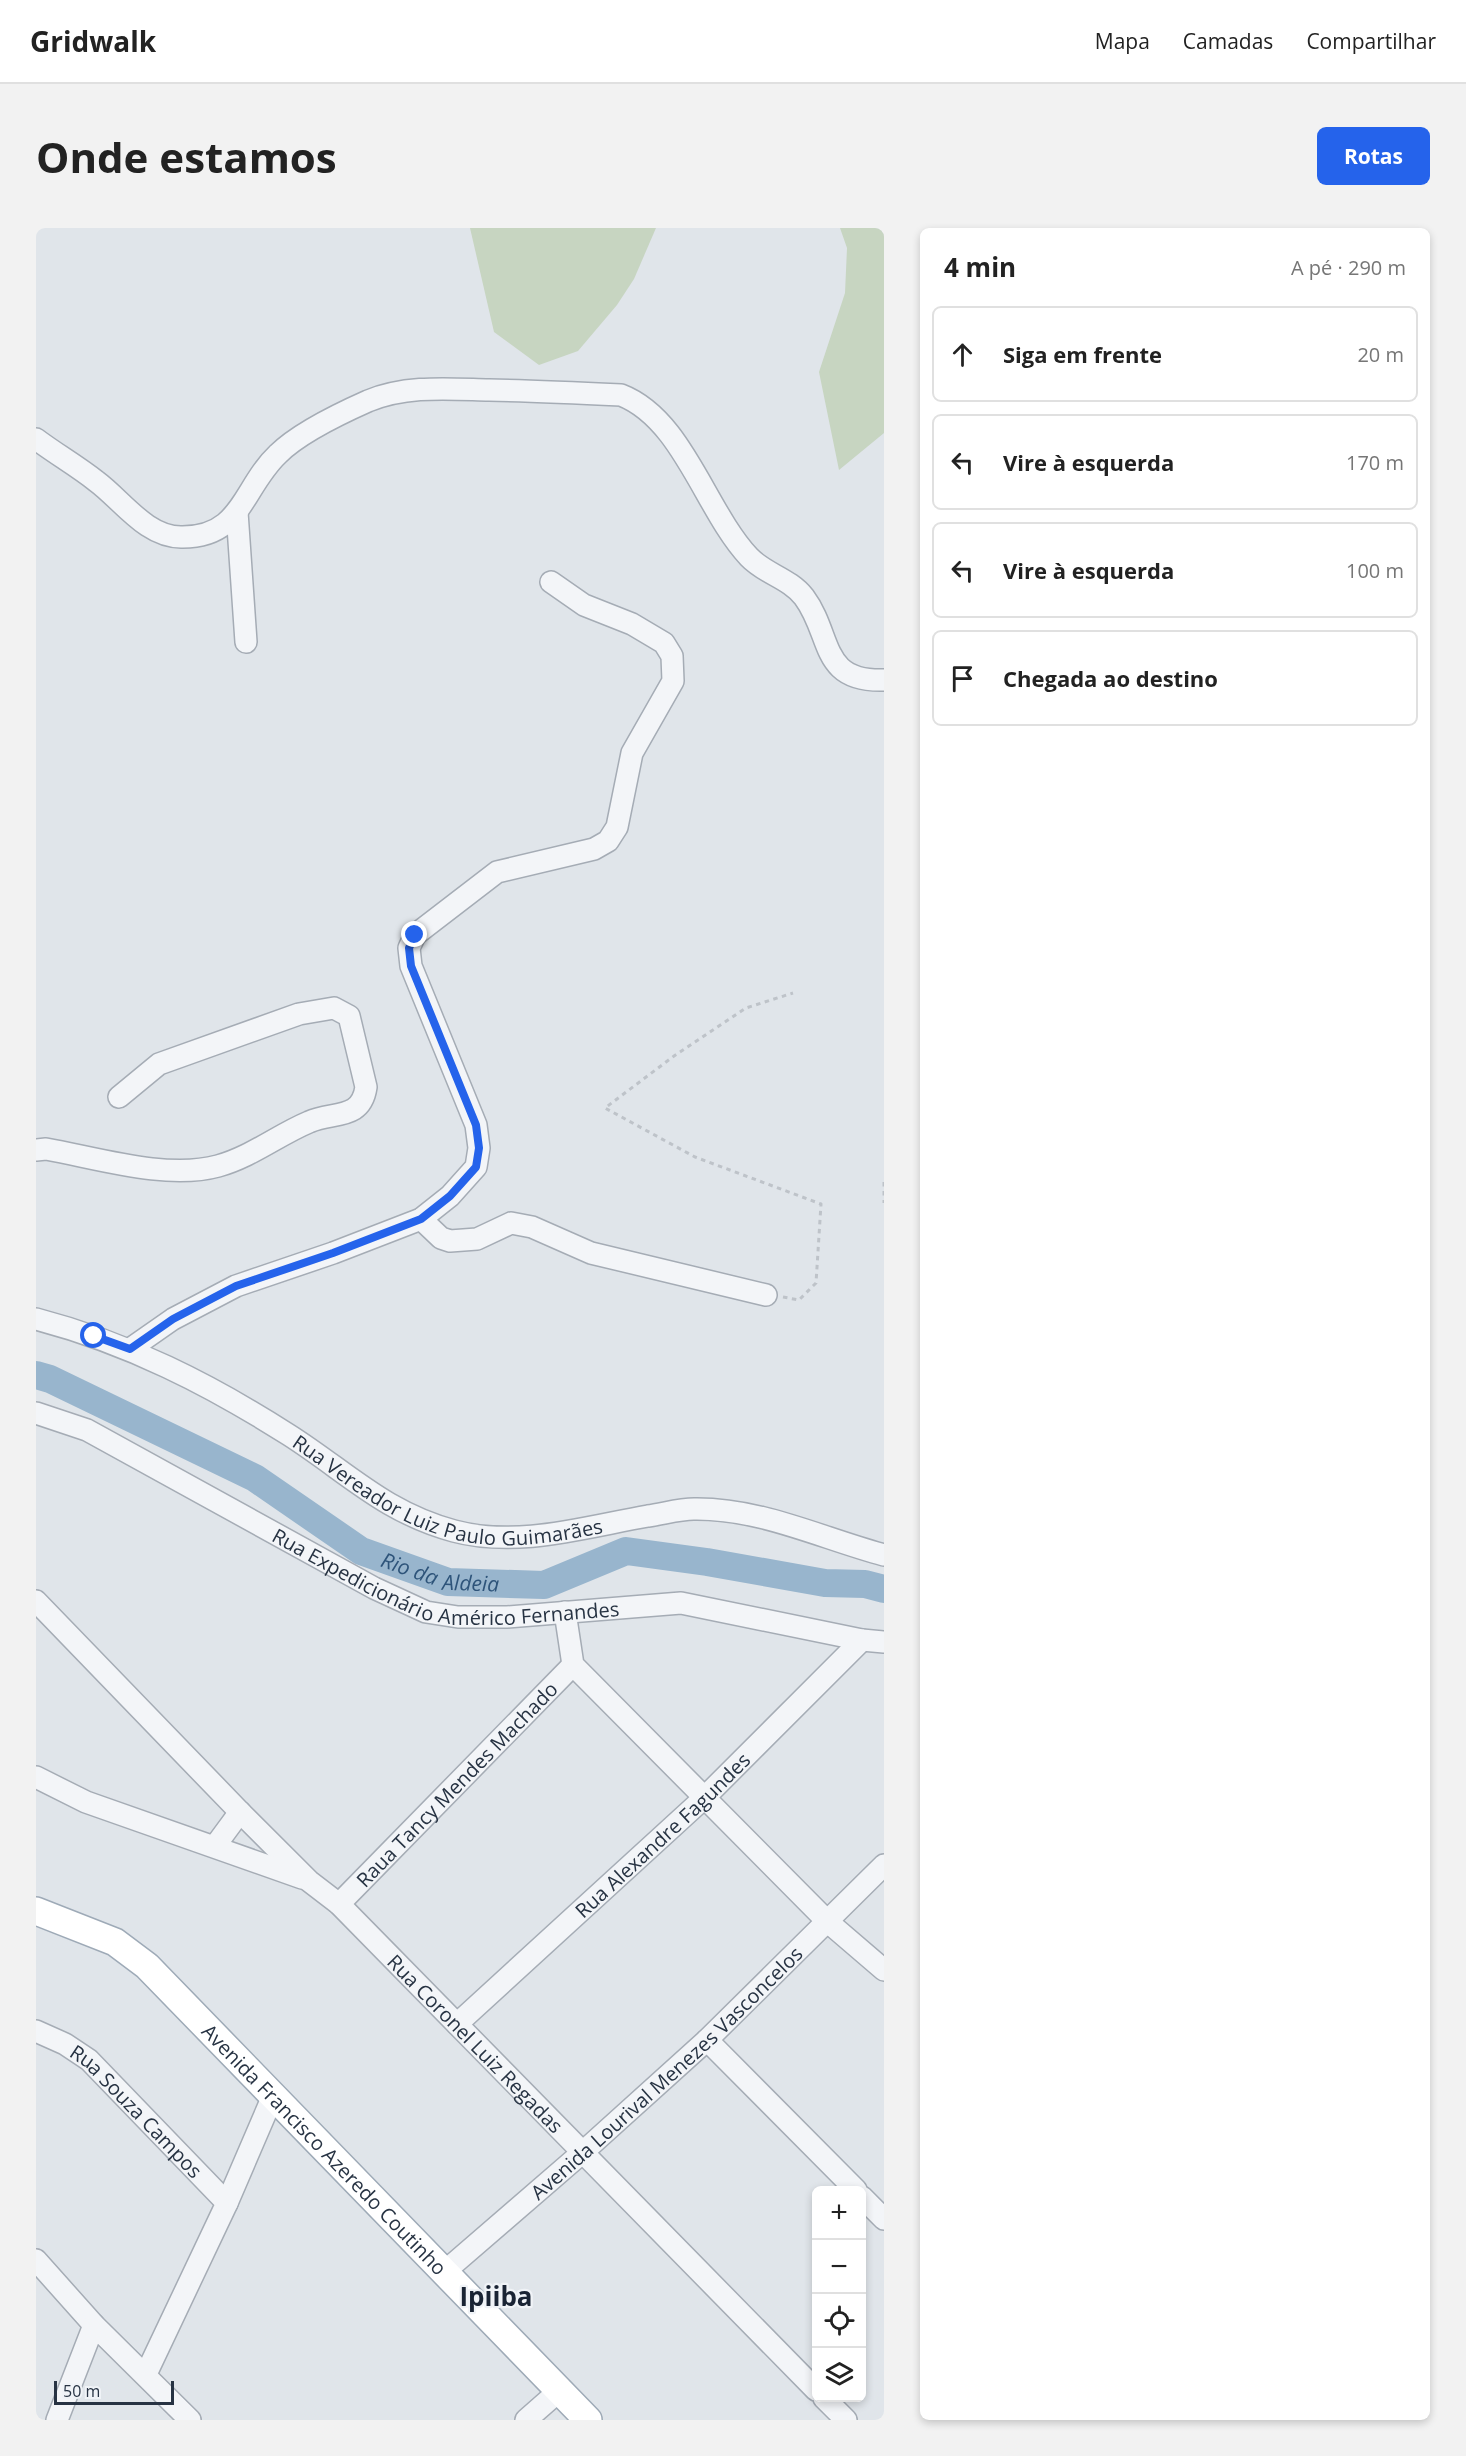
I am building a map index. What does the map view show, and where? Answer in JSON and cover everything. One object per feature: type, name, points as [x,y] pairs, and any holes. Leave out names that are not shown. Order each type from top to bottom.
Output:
[{"type":"main road","name":"Avenida Francisco Azeredo Coutinho","points":[[37,1914],[115,1942],[133,1954],[588,2420]]},
{"type":"street","points":[[36,440],[95,480],[151,528],[164,535],[179,538],[211,534],[228,524],[265,468],[296,439],[367,402],[400,390],[476,389],[621,395],[636,401],[661,423],[750,559],[795,586],[813,612],[832,659],[841,671],[868,681],[884,680]]},
{"type":"street","points":[[237,512],[246,642]]},
{"type":"street","points":[[130,1349],[173,1319],[236,1286],[333,1253],[421,1219],[450,1196],[476,1167],[479,1148],[476,1125],[411,966],[409,948],[415,935],[497,872],[594,849],[608,841],[617,827],[632,753],[673,681],[672,656],[664,643],[632,624],[584,605],[551,582]]},
{"type":"street","points":[[36,1150],[46,1149],[168,1171],[217,1166],[256,1151],[310,1121],[351,1111],[360,1106],[366,1087],[349,1016],[334,1008],[299,1014],[159,1064],[119,1096]]},
{"type":"street","points":[[421,1219],[441,1238],[450,1241],[477,1239],[511,1223],[532,1227],[591,1253],[766,1295]]},
{"type":"street","name":"Rua Vereador Luiz Paulo Guimarães","points":[[36,1319],[130,1349],[165,1363],[216,1390],[291,1436],[374,1496],[402,1513],[455,1531],[494,1538],[534,1536],[691,1509],[723,1510],[803,1528],[884,1555]]},
{"type":"street","name":"Rua Expedicionário Américo Fernandes","points":[[36,1413],[87,1430],[326,1562],[426,1612],[481,1617],[681,1603],[862,1640],[884,1642]]},
{"type":"street","name":"Rua Coronel Luiz Regadas","points":[[36,1601],[240,1812],[309,1881],[339,1904],[812,2386]]},
{"type":"street","points":[[565,1612],[573,1665],[828,1922],[884,1970]]},
{"type":"street","name":"Rua Alexandre Fagundes","points":[[457,2024],[704,1798],[862,1640]]},
{"type":"street","name":"Raua Tancy Mendes Machado","points":[[339,1904],[573,1665]]},
{"type":"street","name":"Rua Coronel Luiz Regadas","points":[[36,1778],[86,1802],[309,1881]]},
{"type":"street","points":[[215,1846],[240,1812]]},
{"type":"street","name":"Avenida Lourival Menezes Vasconcelos","points":[[443,2273],[583,2152],[707,2040],[884,1865]]},
{"type":"street","name":"Rua Souza Campos","points":[[36,2031],[65,2044],[89,2060],[227,2203]]},
{"type":"street","points":[[707,2040],[851,2186]]},
{"type":"street","points":[[146,2374],[227,2203],[273,2096]]},
{"type":"street","points":[[866,2202],[884,2219]]},
{"type":"street","points":[[36,2260],[94,2325],[146,2374],[189,2420]]},
{"type":"street","points":[[57,2420],[94,2325]]},
{"type":"street","points":[[526,2420],[559,2391]]},
{"type":"street","points":[[829,2402],[846,2420]]},
{"type":"path","points":[[766,1295],[799,1300],[816,1283],[821,1204],[694,1157],[605,1108],[674,1056],[746,1008],[793,993]]},
{"type":"path","points":[[884,1182],[884,1203]]},
{"type":"green space","points":[[470,228],[656,228],[634,279],[617,305],[578,351],[539,365],[494,332]]},
{"type":"green space","points":[[840,228],[884,228],[884,433],[839,470],[819,372],[845,293],[847,248]]},
{"type":"waterway","name":"Rio da Aldeia","points":[[36,1375],[50,1379],[255,1478],[361,1551],[448,1582],[544,1585],[626,1551],[707,1562],[825,1583],[865,1584],[884,1589]]},
{"type":"district","name":"Ipiiba","points":[[496,2296]]},
{"type":"route","points":[[94,1336],[130,1349],[173,1319],[236,1286],[333,1253],[421,1219],[450,1196],[476,1167],[479,1148],[476,1125],[460,1082],[440,1042],[411,966],[409,948],[415,935]]}]
